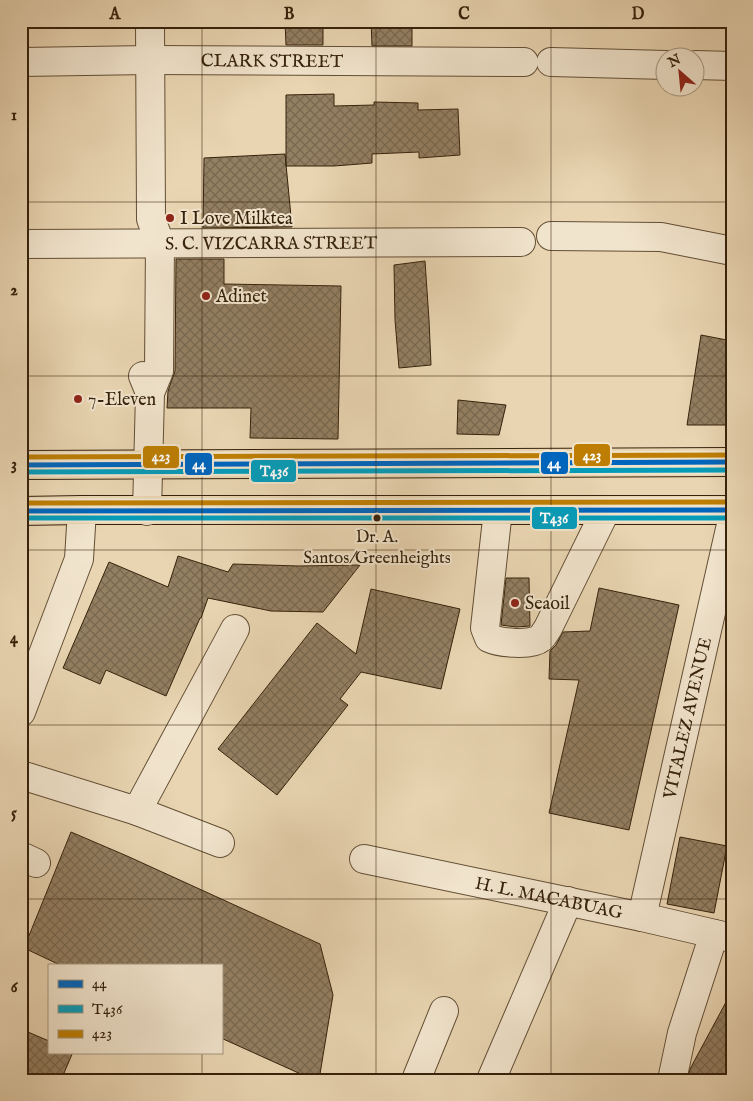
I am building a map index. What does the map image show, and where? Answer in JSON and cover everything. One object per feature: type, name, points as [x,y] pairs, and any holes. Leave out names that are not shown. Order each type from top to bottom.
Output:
[{"type":"main road","points":[[21,465],[100,463],[148,465],[732,462]]},
{"type":"main road","points":[[21,511],[732,510]]},
{"type":"street","points":[[147,511],[150,393],[141,371],[151,235],[150,21]]},
{"type":"street","name":"CLARK STREET","points":[[21,62],[149,60],[524,62]]},
{"type":"street","points":[[551,62],[656,65]]},
{"type":"street","points":[[706,65],[732,66]]},
{"type":"street","name":"S. C. VIZCARRA STREET","points":[[21,244],[151,235],[521,242]]},
{"type":"street","points":[[551,236],[661,238],[732,251]]},
{"type":"street","points":[[21,712],[79,559],[82,510]]},
{"type":"street","points":[[498,510],[485,628],[489,638],[498,643],[532,642],[541,638],[548,628],[606,510]]},
{"type":"street","name":"VITALEZ AVENUE","points":[[642,917],[732,520]]},
{"type":"street","points":[[137,811],[236,629]]},
{"type":"street","points":[[21,775],[137,811],[220,843]]},
{"type":"street","name":"H. L. MACABUAG","points":[[364,859],[568,901],[723,936]]},
{"type":"street","points":[[491,1080],[568,901]]},
{"type":"street","points":[[672,1080],[682,1034],[723,936]]},
{"type":"street","points":[[416,1080],[444,1011]]},
{"type":"building","points":[[285,21],[323,21],[323,45],[286,45]]},
{"type":"building","points":[[371,21],[412,21],[412,46],[372,46]]},
{"type":"building","points":[[334,94],[334,106],[374,105],[374,102],[418,103],[418,110],[458,109],[460,155],[419,158],[419,152],[372,154],[372,163],[334,166],[286,166],[286,95]]},
{"type":"building","points":[[285,154],[292,227],[203,228],[204,158]]},
{"type":"building","points":[[176,259],[224,259],[224,284],[341,286],[338,439],[250,438],[251,408],[167,408],[168,391],[175,371]]},
{"type":"building","points":[[425,261],[431,365],[399,368],[395,320],[394,265]]},
{"type":"building","points":[[701,335],[732,341],[732,425],[687,425]]},
{"type":"building","points":[[458,400],[506,405],[499,435],[457,434]]},
{"type":"building","points":[[178,556],[228,572],[233,564],[360,565],[323,612],[271,611],[208,598],[166,696],[106,670],[100,684],[63,668],[109,562],[168,587]]},
{"type":"building","name":"Seaoil","points":[[506,578],[529,578],[530,626],[501,625]]},
{"type":"building","points":[[599,588],[679,605],[629,830],[549,813],[579,680],[549,679],[550,651],[556,645],[563,632],[590,631]]},
{"type":"building","points":[[371,589],[460,609],[441,689],[361,672],[340,699],[348,705],[277,795],[218,749],[317,623],[356,654]]},
{"type":"building","points":[[71,832],[127,856],[320,944],[333,995],[319,1080],[314,1080],[222,1038],[222,964],[58,964],[24,948]]},
{"type":"building","points":[[680,837],[727,846],[714,913],[667,904]]},
{"type":"building","points":[[732,991],[732,1080],[688,1080],[690,1069]]},
{"type":"building","points":[[21,1029],[48,1041],[48,1054],[72,1054],[61,1080],[21,1080]]},
{"type":"transit line","name":"423","points":[[21,457],[732,455]]},
{"type":"transit line","name":"44","points":[[21,465],[732,462]]},
{"type":"transit line","name":"T436","points":[[21,472],[732,470]]},
{"type":"transit line","name":"423","points":[[21,503],[732,502]]},
{"type":"transit line","name":"44","points":[[21,511],[732,510]]},
{"type":"transit line","name":"T436","points":[[21,518],[732,518]]},
{"type":"place","name":"I Love Milktea","points":[[170,218]]},
{"type":"place","name":"Adinet","points":[[206,296]]},
{"type":"place","name":"7-Eleven","points":[[78,399]]},
{"type":"place","name":"Dr. A. Santos/Greenheights","points":[[377,518]]},
{"type":"place","name":"Seaoil","points":[[515,603]]}]
